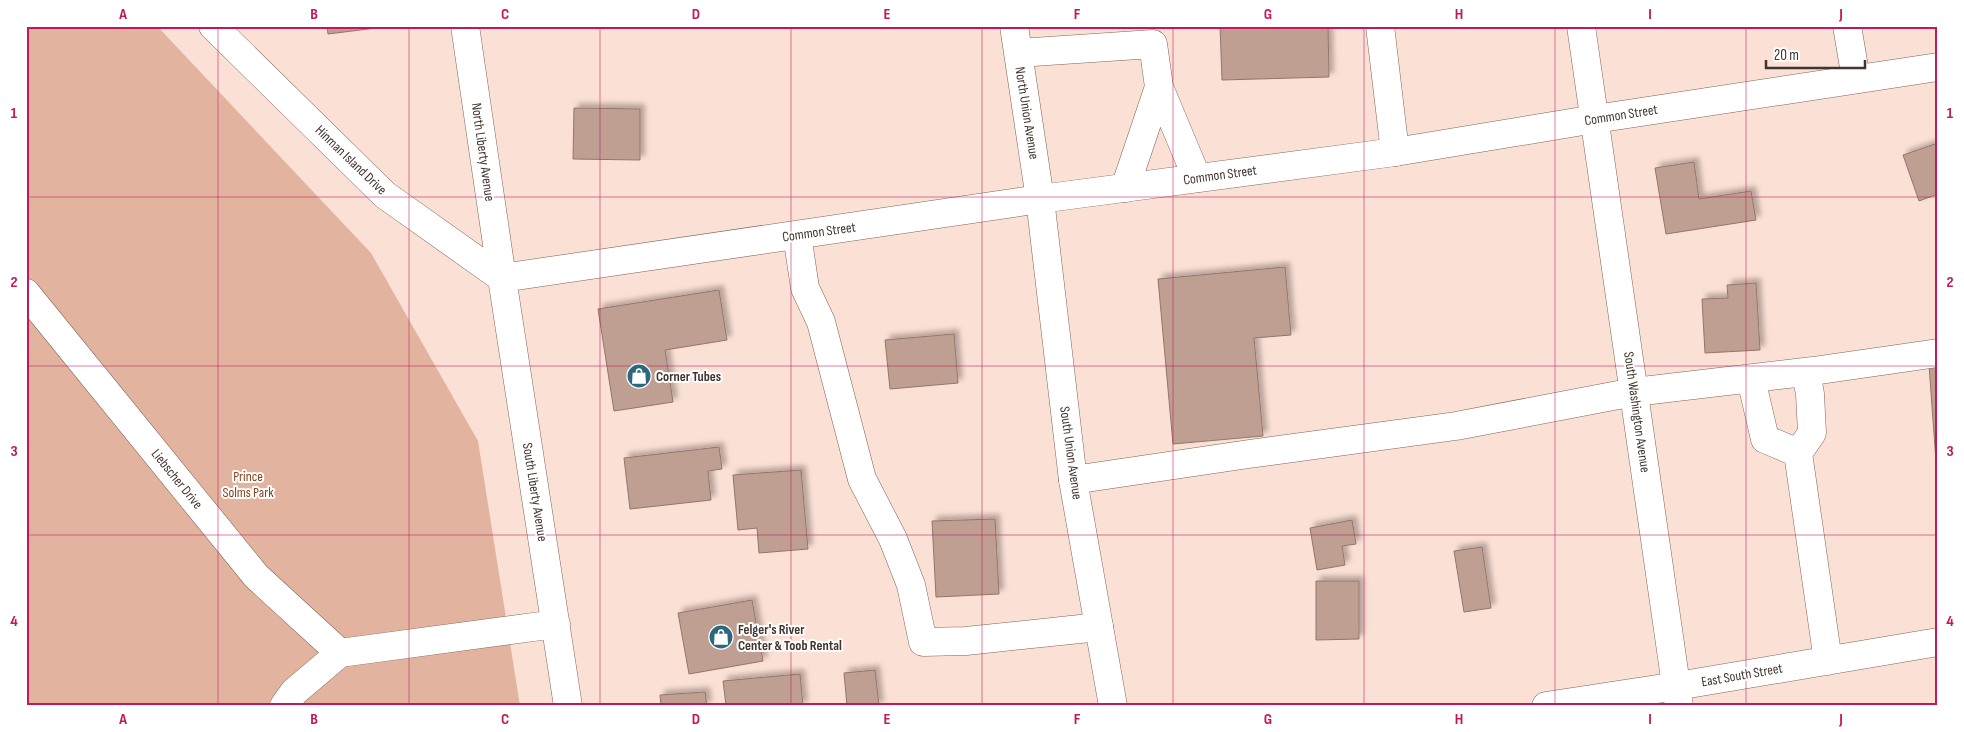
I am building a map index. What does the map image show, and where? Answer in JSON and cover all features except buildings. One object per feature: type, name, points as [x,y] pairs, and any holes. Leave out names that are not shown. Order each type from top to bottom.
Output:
[{"type":"street","name":"Hinman Island Drive","points":[[213,26],[385,195],[502,278]]},
{"type":"street","name":"North Liberty Avenue","points":[[465,26],[502,278]]},
{"type":"street","name":"North Union Avenue","points":[[1014,26],[1040,199]]},
{"type":"street","points":[[1380,26],[1395,152]]},
{"type":"street","name":"South Washington Avenue","points":[[1581,26],[1678,696]]},
{"type":"street","points":[[1847,26],[1856,79]]},
{"type":"street","points":[[1018,53],[1085,37],[1153,44],[1160,87],[1197,178]]},
{"type":"street","name":"Common Street","points":[[502,278],[1040,199],[1395,152],[1595,119],[1938,67]]},
{"type":"street","points":[[1125,188],[1160,87]]},
{"type":"street","name":"South Union Avenue","points":[[1040,199],[1073,480],[1113,706]]},
{"type":"street","points":[[797,235],[805,288],[820,322],[862,479],[893,539],[911,585],[923,642],[966,641],[1099,627]]},
{"type":"street","name":"South Liberty Avenue","points":[[502,278],[568,706]]},
{"type":"street","name":"Liebscher Drive","points":[[26,293],[256,576],[340,653]]},
{"type":"street","points":[[1073,480],[1456,426],[1634,392],[1806,372],[1938,352]]},
{"type":"street","points":[[1806,372],[1810,394],[1812,433],[1798,453],[1828,661]]},
{"type":"street","points":[[1751,379],[1765,439],[1798,453]]},
{"type":"street","points":[[284,706],[294,692],[340,653],[556,624]]},
{"type":"street","name":"East South Street","points":[[1546,706],[1678,696],[1828,661],[1938,642]]},
{"type":"green space","name":"Prince Solms Park","points":[[26,26],[157,26],[371,253],[478,441],[520,706],[26,706]]},
{"type":"place","name":"Corner Tubes","points":[[639,376]]},
{"type":"place","name":"Felger's River Center & Toob Rental","points":[[721,637]]}]
